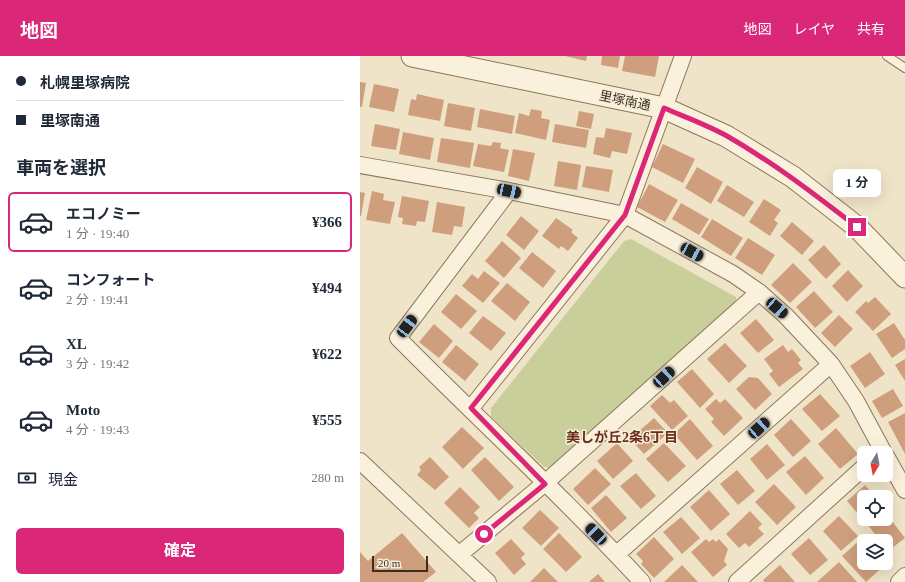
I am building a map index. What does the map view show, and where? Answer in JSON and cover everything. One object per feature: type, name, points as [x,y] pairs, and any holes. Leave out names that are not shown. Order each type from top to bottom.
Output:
[{"type":"street","name":"里塚南通","points":[[412,56],[664,108],[726,136],[793,177],[857,227],[905,277]]},
{"type":"street","points":[[471,408],[625,215],[683,56]]},
{"type":"street","points":[[360,165],[509,191],[625,215],[733,274],[759,292],[786,316],[831,364],[856,401],[879,446]]},
{"type":"street","points":[[509,191],[398,338],[444,384],[471,408],[642,582]]},
{"type":"street","points":[[460,554],[545,484],[759,292]]},
{"type":"street","points":[[616,554],[831,364]]},
{"type":"street","points":[[360,461],[488,582]]},
{"type":"street","points":[[893,470],[905,490]]},
{"type":"street","points":[[737,582],[857,473]]},
{"type":"street","points":[[899,582],[905,576]]},
{"type":"lane","points":[[887,56],[905,68]]},
{"type":"green space","points":[[631,239],[736,297],[736,305],[555,468],[544,467],[491,417],[491,408],[624,241]]},
{"type":"building","points":[[565,56],[587,56],[586,61]]},
{"type":"building","points":[[602,56],[620,56],[618,68],[601,65]]},
{"type":"building","points":[[625,56],[659,56],[655,77],[622,71]]},
{"type":"building","points":[[360,82],[366,83],[362,107],[360,107]]},
{"type":"building","points":[[374,84],[399,89],[394,112],[369,107]]},
{"type":"building","points":[[417,94],[444,100],[440,121],[408,115],[411,99],[416,100]]},
{"type":"building","points":[[448,103],[475,108],[471,131],[444,126]]},
{"type":"building","points":[[480,109],[515,116],[512,134],[477,127]]},
{"type":"building","points":[[531,109],[542,111],[541,118],[550,120],[546,140],[515,133],[519,113],[529,116]]},
{"type":"building","points":[[579,111],[594,114],[591,129],[576,126]]},
{"type":"building","points":[[375,124],[400,129],[396,150],[371,146]]},
{"type":"building","points":[[555,124],[589,130],[586,148],[552,142]]},
{"type":"building","points":[[606,128],[632,133],[627,154],[612,151],[610,158],[593,154],[596,137],[604,138]]},
{"type":"building","points":[[403,132],[434,138],[430,160],[399,154]]},
{"type":"building","points":[[441,138],[474,143],[470,168],[437,162]]},
{"type":"building","points":[[493,142],[501,143],[500,148],[509,150],[504,172],[473,166],[478,144],[491,146]]},
{"type":"building","points":[[663,144],[695,159],[683,183],[652,167]]},
{"type":"building","points":[[513,149],[535,153],[529,181],[508,176]]},
{"type":"building","points":[[558,161],[581,165],[577,190],[554,186]]},
{"type":"building","points":[[586,166],[613,170],[609,192],[582,187]]},
{"type":"building","points":[[697,167],[723,182],[711,204],[685,188]]},
{"type":"building","points":[[649,184],[678,200],[665,222],[637,207]]},
{"type":"building","points":[[727,185],[754,202],[744,217],[717,201]]},
{"type":"building","points":[[372,191],[384,194],[383,200],[395,202],[390,224],[366,220]]},
{"type":"building","points":[[360,192],[365,193],[361,216],[360,216]]},
{"type":"building","points":[[402,196],[429,201],[425,222],[417,221],[416,226],[402,224],[403,218],[398,217]]},
{"type":"building","points":[[764,199],[781,210],[774,220],[778,223],[770,236],[749,222]]},
{"type":"building","points":[[437,202],[465,207],[462,227],[454,226],[452,235],[432,232]]},
{"type":"building","points":[[681,203],[709,219],[699,235],[672,219]]},
{"type":"building","points":[[521,216],[539,231],[524,250],[506,235]]},
{"type":"building","points":[[556,218],[573,230],[571,232],[578,238],[568,251],[561,246],[559,249],[542,236]]},
{"type":"building","points":[[712,219],[743,238],[731,256],[701,237]]},
{"type":"building","points":[[792,222],[814,241],[802,255],[780,236]]},
{"type":"building","points":[[748,238],[775,255],[762,275],[735,258]]},
{"type":"building","points":[[502,241],[521,258],[504,278],[485,261]]},
{"type":"building","points":[[824,245],[841,264],[826,279],[808,260]]},
{"type":"building","points":[[532,252],[556,271],[543,288],[519,268]]},
{"type":"building","points":[[793,263],[812,282],[790,303],[771,285]]},
{"type":"building","points":[[848,270],[863,286],[847,302],[832,286]]},
{"type":"building","points":[[484,271],[500,283],[483,303],[462,286],[472,274],[478,279]]},
{"type":"building","points":[[507,283],[530,302],[515,321],[491,301]]},
{"type":"building","points":[[814,291],[833,312],[815,328],[796,307]]},
{"type":"building","points":[[456,294],[477,311],[461,329],[441,312]]},
{"type":"building","points":[[875,297],[891,314],[873,331],[855,312],[866,301],[868,303]]},
{"type":"building","points":[[839,315],[853,329],[835,347],[821,333]]},
{"type":"building","points":[[483,316],[506,333],[491,351],[469,333]]},
{"type":"building","points":[[756,319],[774,340],[758,353],[740,333]]},
{"type":"building","points":[[894,323],[905,340],[905,349],[892,358],[876,334]]},
{"type":"building","points":[[434,324],[453,341],[439,358],[419,342]]},
{"type":"building","points":[[725,343],[747,366],[729,383],[707,359]]},
{"type":"building","points":[[456,345],[479,364],[465,381],[442,362]]},
{"type":"building","points":[[783,345],[788,352],[792,349],[801,360],[798,363],[803,369],[779,387],[769,374],[773,371],[764,359]]},
{"type":"building","points":[[870,352],[885,374],[865,388],[850,366]]},
{"type":"building","points":[[905,359],[905,381],[895,365]]},
{"type":"building","points":[[692,369],[714,394],[700,408],[677,382]]},
{"type":"building","points":[[749,377],[758,378],[772,394],[755,410],[736,389]]},
{"type":"building","points":[[893,389],[903,406],[882,418],[872,401]]},
{"type":"building","points":[[820,394],[840,416],[822,431],[802,409]]},
{"type":"building","points":[[662,395],[670,403],[674,400],[688,416],[672,430],[650,406]]},
{"type":"building","points":[[716,399],[720,403],[725,399],[743,418],[724,436],[711,422],[714,419],[705,409]]},
{"type":"building","points":[[905,413],[905,454],[888,422]]},
{"type":"building","points":[[654,418],[668,433],[644,454],[630,439]]},
{"type":"building","points":[[690,419],[713,446],[697,460],[674,434]]},
{"type":"building","points":[[791,419],[811,441],[793,457],[774,435]]},
{"type":"building","points":[[462,427],[484,448],[463,469],[442,447]]},
{"type":"building","points":[[836,428],[857,453],[857,455],[840,469],[818,444]]},
{"type":"building","points":[[617,443],[633,461],[613,479],[597,461]]},
{"type":"building","points":[[664,443],[686,466],[668,482],[646,459]]},
{"type":"building","points":[[767,444],[785,465],[767,480],[750,459]]},
{"type":"building","points":[[805,456],[824,478],[806,495],[786,472]]},
{"type":"building","points":[[430,457],[449,477],[435,490],[417,475],[421,470],[419,467]]},
{"type":"building","points":[[485,457],[514,487],[499,501],[471,470]]},
{"type":"building","points":[[595,468],[611,484],[588,505],[573,489]]},
{"type":"building","points":[[737,470],[755,491],[738,505],[720,484]]},
{"type":"building","points":[[636,473],[656,496],[641,509],[620,486]]},
{"type":"building","points":[[774,484],[796,507],[777,525],[755,502]]},
{"type":"building","points":[[865,485],[869,490],[859,490]]},
{"type":"building","points":[[460,487],[480,507],[474,513],[479,518],[469,528],[444,503]]},
{"type":"building","points":[[709,490],[730,514],[711,531],[690,507]]},
{"type":"building","points":[[857,492],[857,513],[847,501]]},
{"type":"building","points":[[606,495],[627,518],[611,532],[591,508]]},
{"type":"building","points":[[540,510],[559,528],[541,546],[522,528]]},
{"type":"building","points":[[750,511],[762,524],[758,528],[764,534],[749,547],[745,543],[739,548],[726,534]]},
{"type":"building","points":[[839,516],[857,535],[857,537],[841,551],[823,531]]},
{"type":"building","points":[[681,517],[700,538],[682,554],[663,532]]},
{"type":"building","points":[[893,522],[905,538],[893,547],[893,534],[875,534],[869,526],[893,526]]},
{"type":"building","points":[[402,533],[436,572],[423,582],[360,582],[360,552],[368,561]]},
{"type":"building","points":[[559,533],[582,557],[566,572],[543,549]]},
{"type":"building","points":[[654,537],[674,559],[654,578],[641,564],[643,561],[636,554]]},
{"type":"building","points":[[809,538],[828,560],[810,575],[791,554]]},
{"type":"building","points":[[511,539],[525,554],[521,558],[526,564],[514,575],[495,553]]},
{"type":"building","points":[[706,539],[709,542],[713,539],[716,542],[719,539],[728,549],[724,561],[727,565],[713,577],[691,552]]},
{"type":"building","points":[[857,543],[857,570],[879,570],[866,582],[842,556]]},
{"type":"building","points":[[839,562],[857,582],[817,582]]},
{"type":"building","points":[[682,565],[698,582],[664,582]]},
{"type":"building","points":[[780,565],[795,582],[764,582],[763,580]]},
{"type":"building","points":[[544,568],[558,582],[530,582]]},
{"type":"building","points":[[598,574],[605,582],[589,582]]},
{"type":"district","name":"美しが丘2条6丁目","points":[[622,437]]},
{"type":"route","points":[[484,534],[545,484],[471,408],[625,215],[664,108],[726,136],[793,177],[857,227]]}]
